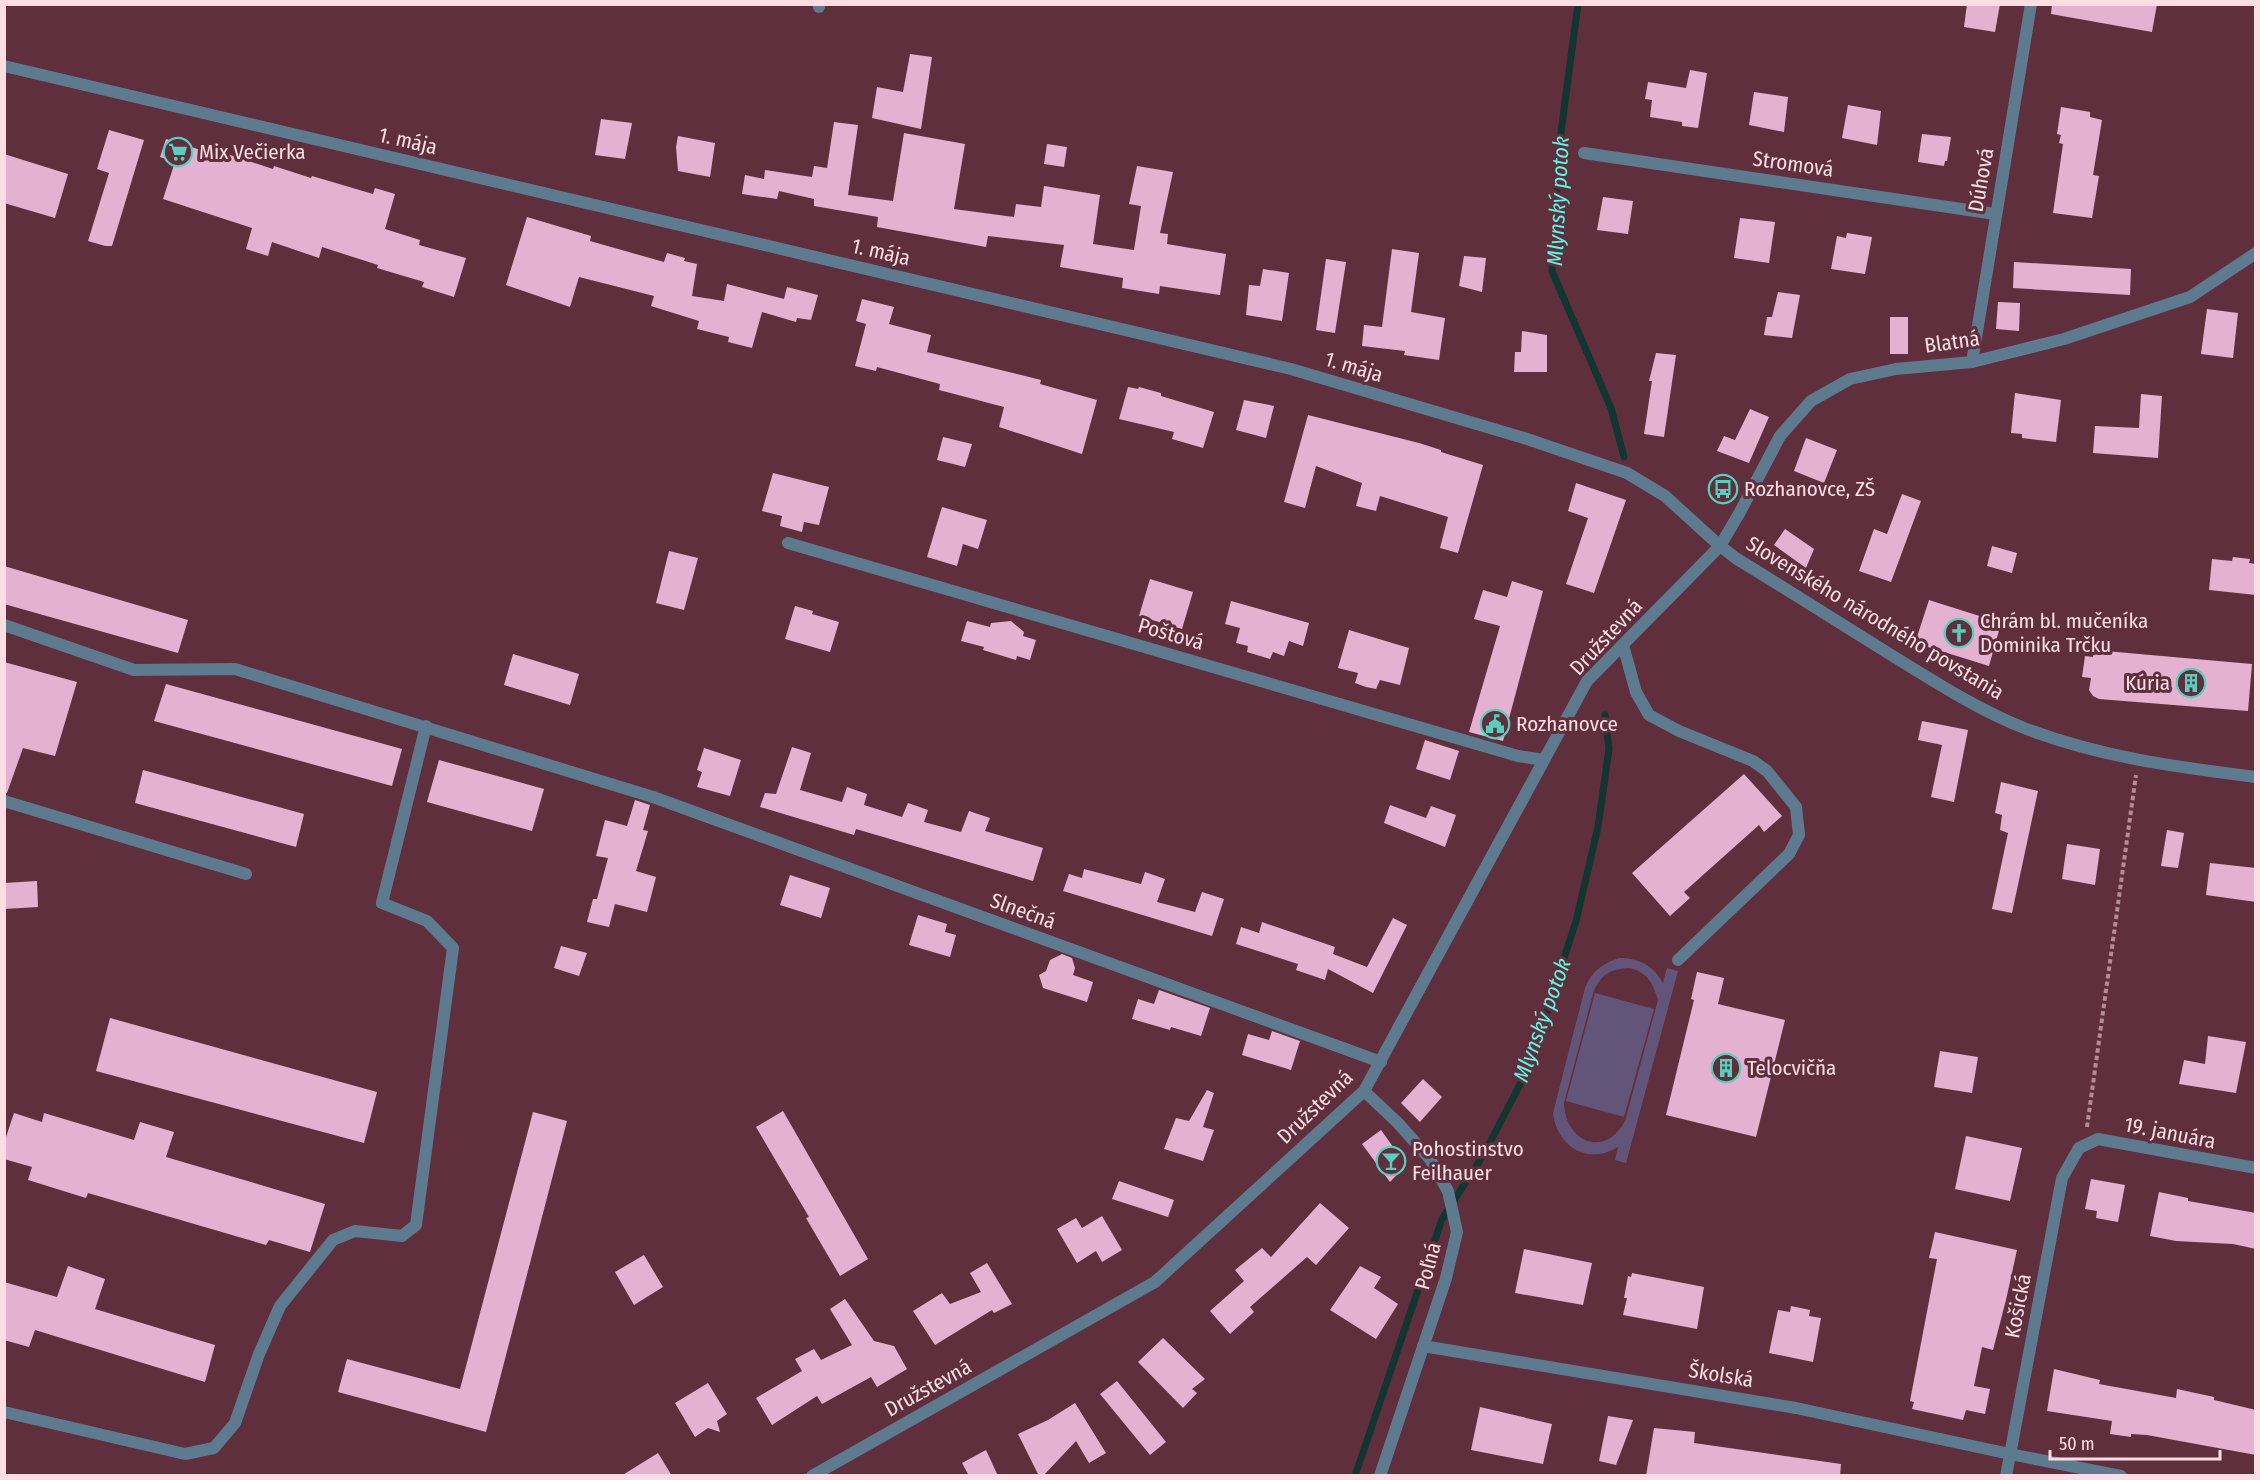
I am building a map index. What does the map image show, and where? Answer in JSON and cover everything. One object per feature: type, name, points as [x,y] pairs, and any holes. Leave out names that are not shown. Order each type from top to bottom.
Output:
[{"type":"street","name":"Dúhová","points":[[1972,362],[2031,4]]},
{"type":"street","name":"1. mája","points":[[4,66],[1291,369],[1524,438],[1626,473],[1665,496],[1719,546]]},
{"type":"street","name":"Stromová","points":[[1584,153],[1995,213]]},
{"type":"street","name":"Blatná","points":[[1719,546],[1740,512],[1780,436],[1812,401],[1850,380],[1896,369],[1972,362],[2064,339],[2190,297],[2256,253]]},
{"type":"street","name":"Poštová","points":[[788,543],[1518,756],[1544,760]]},
{"type":"street","name":"Družstevná","points":[[812,1476],[1155,1282],[1364,1091],[1587,681],[1719,546]]},
{"type":"street","name":"Slovenského národného povstania","points":[[1719,546],[1920,673],[1985,710],[2022,727],[2061,741],[2139,761],[2256,777]]},
{"type":"street","name":"Slnečná","points":[[4,625],[134,670],[235,669],[653,797],[1381,1062]]},
{"type":"street","points":[[1623,645],[1636,692],[1649,715],[1679,731],[1753,761],[1767,771],[1796,807],[1799,835],[1788,854],[1678,960]]},
{"type":"street","points":[[4,1412],[185,1454],[214,1448],[235,1423],[259,1354],[280,1306],[333,1240],[355,1231],[402,1236],[416,1225],[453,948],[427,921],[382,903],[426,726]]},
{"type":"street","points":[[4,801],[246,874]]},
{"type":"street","name":"Poľná","points":[[1364,1091],[1398,1123],[1430,1159],[1448,1191],[1457,1232],[1446,1278],[1380,1476]]},
{"type":"street","name":"19. januára","points":[[2085,1145],[2098,1139],[2256,1168]]},
{"type":"street","name":"Košická","points":[[2006,1476],[2062,1178],[2085,1145]]},
{"type":"street","name":"Školská","points":[[1424,1346],[1796,1408],[2121,1476]]},
{"type":"path","points":[[2085,1145],[2086,1123],[2139,761]]},
{"type":"shaded area","points":[[1626,958],[1639,961],[1650,967],[1663,983],[1667,968],[1678,971],[1626,1163],[1615,1160],[1618,1147],[1595,1154],[1575,1150],[1560,1135],[1553,1113],[1585,988],[1594,973],[1613,960]],"holes":[[[1630,968],[1649,980],[1658,1000],[1625,1121],[1617,1133],[1607,1140],[1587,1141],[1571,1128],[1566,1117],[1564,1103],[1594,990],[1604,976],[1618,969]]]},
{"type":"shaded area","points":[[1595,993],[1654,1009],[1624,1117],[1566,1101]]},
{"type":"building","points":[[1967,4],[2000,4],[1995,32],[1964,27]]},
{"type":"building","points":[[2052,4],[2157,4],[2152,32],[2051,14]]},
{"type":"building","points":[[910,54],[932,57],[921,129],[872,118],[877,87],[903,92]]},
{"type":"building","points":[[1690,70],[1707,73],[1698,128],[1682,126],[1682,122],[1650,117],[1652,100],[1645,99],[1648,82],[1686,88]]},
{"type":"building","points":[[1754,92],[1788,97],[1784,132],[1749,125]]},
{"type":"building","points":[[1848,105],[1881,111],[1877,145],[1842,138]]},
{"type":"building","points":[[2061,107],[2090,112],[2090,117],[2102,120],[2093,175],[2099,176],[2092,218],[2053,213],[2063,144],[2059,143],[2061,135],[2057,134]]},
{"type":"building","points":[[601,119],[632,123],[625,159],[595,155]]},
{"type":"building","points":[[834,122],[858,125],[848,195],[893,201],[904,133],[965,144],[954,209],[1014,217],[1016,204],[1041,207],[1044,186],[1100,195],[1093,244],[1134,250],[1141,206],[1129,204],[1137,166],[1173,172],[1160,233],[1168,234],[1167,244],[1226,254],[1220,295],[1160,286],[1159,294],[1122,288],[1123,278],[1060,267],[1064,245],[988,236],[986,247],[877,227],[878,217],[814,206],[814,199],[779,191],[777,199],[742,194],[745,175],[764,179],[765,170],[812,177],[814,166],[827,168]]},
{"type":"building","points":[[109,130],[144,140],[112,246],[105,246],[88,241],[109,173],[97,169]]},
{"type":"building","points":[[1922,134],[1951,137],[1944,166],[1918,162]]},
{"type":"building","points":[[678,136],[715,143],[710,177],[678,171],[676,147]]},
{"type":"building","points":[[166,139],[226,158],[227,154],[273,169],[274,166],[373,194],[375,188],[395,194],[385,229],[420,240],[419,245],[466,258],[454,297],[422,287],[424,282],[377,268],[378,265],[322,247],[319,258],[272,242],[268,256],[246,249],[252,228],[163,199],[175,162],[160,157]]},
{"type":"building","points":[[1047,144],[1067,147],[1064,167],[1044,164]]},
{"type":"building","points":[[4,154],[68,174],[55,218],[4,203]]},
{"type":"building","points":[[1603,197],[1633,201],[1628,234],[1597,230]]},
{"type":"building","points":[[527,217],[591,236],[590,241],[664,262],[667,253],[685,258],[684,261],[697,264],[692,296],[724,301],[727,284],[784,299],[787,287],[818,295],[811,320],[797,318],[796,322],[762,312],[752,348],[728,342],[729,337],[697,329],[699,321],[651,306],[654,296],[579,277],[570,307],[506,285]]},
{"type":"building","points":[[1740,218],[1775,222],[1769,263],[1734,258]]},
{"type":"building","points":[[1847,233],[1872,237],[1865,274],[1831,269],[1837,236],[1846,238]]},
{"type":"building","points":[[1392,249],[1419,253],[1411,312],[1445,318],[1439,360],[1404,355],[1405,351],[1362,346],[1364,325],[1382,327]]},
{"type":"building","points":[[1464,256],[1486,258],[1482,292],[1459,286]]},
{"type":"building","points":[[1326,259],[1346,262],[1335,333],[1316,330]]},
{"type":"building","points":[[2014,262],[2131,269],[2130,295],[2013,288]]},
{"type":"building","points":[[1263,269],[1289,273],[1282,321],[1246,315],[1249,285],[1260,286]]},
{"type":"building","points":[[1778,292],[1800,295],[1792,338],[1764,335],[1767,317],[1772,317]]},
{"type":"building","points":[[862,299],[894,307],[889,324],[931,335],[927,352],[1041,380],[1040,384],[1097,400],[1082,454],[999,427],[1004,407],[939,390],[940,384],[877,367],[876,371],[855,366],[866,324],[856,321]]},
{"type":"building","points":[[1998,302],[2020,303],[2019,331],[1996,329]]},
{"type":"building","points":[[2207,309],[2238,313],[2233,358],[2201,354]]},
{"type":"building","points":[[1890,317],[1908,317],[1908,354],[1890,354]]},
{"type":"building","points":[[1522,331],[1547,335],[1547,372],[1514,372],[1515,352],[1521,352]]},
{"type":"building","points":[[1656,353],[1676,355],[1664,437],[1644,434],[1652,381],[1649,381]]},
{"type":"building","points":[[1128,387],[1138,389],[1139,387],[1161,393],[1161,396],[1214,412],[1203,448],[1172,439],[1174,432],[1119,419]]},
{"type":"building","points":[[2015,393],[2061,400],[2056,442],[2022,438],[2022,434],[2011,433]]},
{"type":"building","points":[[2141,394],[2162,396],[2158,458],[2093,453],[2095,426],[2139,428]]},
{"type":"building","points":[[1244,400],[1274,406],[1266,438],[1236,430]]},
{"type":"building","points":[[1750,409],[1769,417],[1749,463],[1717,451],[1724,436],[1735,440]]},
{"type":"building","points":[[1308,415],[1419,443],[1483,465],[1458,553],[1440,548],[1448,517],[1380,496],[1376,511],[1356,506],[1362,483],[1316,466],[1305,508],[1284,502]]},
{"type":"building","points":[[943,437],[972,444],[965,467],[937,460]]},
{"type":"building","points":[[1806,438],[1837,450],[1824,483],[1794,471]]},
{"type":"building","points":[[773,473],[829,487],[819,525],[804,522],[802,532],[780,526],[782,516],[762,511]]},
{"type":"building","points":[[1576,483],[1626,500],[1594,593],[1566,584],[1588,518],[1568,511]]},
{"type":"building","points":[[1902,494],[1921,501],[1891,582],[1859,571],[1874,529],[1887,534]]},
{"type":"building","points":[[942,507],[987,520],[978,549],[963,544],[957,566],[927,557]]},
{"type":"building","points":[[1785,529],[1814,549],[1806,568],[1774,545]]},
{"type":"building","points":[[1992,546],[2017,553],[2012,573],[1987,566]]},
{"type":"building","points":[[669,551],[698,558],[684,610],[656,603]]},
{"type":"building","points":[[2233,557],[2250,559],[2249,563],[2256,564],[2256,595],[2209,590],[2212,559],[2232,561]]},
{"type":"building","points":[[4,566],[188,620],[178,653],[4,604]]},
{"type":"building","points":[[1150,579],[1193,592],[1182,629],[1139,616]]},
{"type":"building","points":[[1512,581],[1543,591],[1503,741],[1469,732],[1500,626],[1474,619],[1483,590],[1507,597]]},
{"type":"building","name":"Chrám bl. mučeníka Dominika Trčku","points":[[1929,600],[1992,620],[1990,624],[2000,627],[1989,666],[1915,643]]},
{"type":"building","points":[[1231,601],[1309,623],[1303,646],[1289,641],[1284,656],[1273,652],[1270,659],[1247,652],[1248,646],[1236,643],[1240,628],[1225,624]]},
{"type":"building","points":[[795,606],[839,622],[830,652],[785,639]]},
{"type":"building","points":[[967,621],[990,627],[991,623],[1011,621],[1024,632],[1023,636],[1036,640],[1030,660],[1017,656],[1016,660],[983,650],[984,647],[961,641]]},
{"type":"building","points":[[1349,630],[1409,648],[1400,685],[1380,680],[1376,689],[1366,687],[1355,683],[1358,673],[1338,668]]},
{"type":"building","name":"Kúria","points":[[2094,650],[2252,664],[2248,711],[2099,699],[2089,690],[2091,678],[2082,677],[2085,656],[2093,657]]},
{"type":"building","points":[[513,654],[579,674],[570,705],[504,685]]},
{"type":"building","points":[[4,662],[77,682],[55,756],[23,748],[7,793],[4,792]]},
{"type":"building","points":[[166,684],[402,749],[392,786],[154,721]]},
{"type":"building","points":[[1922,721],[1968,730],[1954,802],[1931,797],[1942,745],[1918,740]]},
{"type":"building","points":[[1425,740],[1459,751],[1450,780],[1416,769]]},
{"type":"building","points":[[792,747],[811,753],[800,790],[842,802],[847,787],[867,794],[864,805],[902,817],[908,803],[928,810],[924,822],[961,832],[969,811],[990,818],[985,831],[1043,848],[1033,881],[856,829],[854,835],[760,807],[765,793],[776,794]]},
{"type":"building","points":[[704,748],[741,760],[730,796],[697,787],[702,772],[697,770]]},
{"type":"building","points":[[439,760],[544,789],[532,831],[427,802]]},
{"type":"building","points":[[143,770],[304,814],[296,847],[135,803]]},
{"type":"building","points":[[1744,774],[1782,816],[1764,832],[1759,825],[1684,892],[1690,898],[1670,916],[1632,873]]},
{"type":"building","points":[[2001,782],[2038,791],[2012,913],[1992,909],[2008,833],[2000,830],[2002,815],[1995,813]]},
{"type":"building","points":[[635,800],[650,805],[643,830],[648,831],[636,871],[656,877],[647,912],[615,904],[609,927],[587,922],[593,899],[597,899],[608,858],[596,856],[605,820],[627,826]]},
{"type":"building","points":[[1390,805],[1426,818],[1431,806],[1456,815],[1445,847],[1384,823]]},
{"type":"building","points":[[2167,830],[2184,833],[2178,868],[2161,866]]},
{"type":"building","points":[[2067,844],[2100,849],[2095,885],[2062,879]]},
{"type":"building","points":[[2210,863],[2256,868],[2256,902],[2206,895]]},
{"type":"building","points":[[1084,869],[1141,884],[1145,872],[1165,879],[1157,902],[1195,912],[1202,892],[1224,899],[1212,936],[1063,891],[1069,874],[1082,878]]},
{"type":"building","points":[[790,875],[830,888],[821,918],[780,905]]},
{"type":"building","points":[[37,881],[38,907],[4,909],[4,883]]},
{"type":"building","points":[[918,915],[947,924],[945,932],[956,935],[950,957],[909,945]]},
{"type":"building","points":[[1393,918],[1407,925],[1373,993],[1328,969],[1325,980],[1296,970],[1298,964],[1236,944],[1241,927],[1259,933],[1262,922],[1335,947],[1333,954],[1367,967]]},
{"type":"building","points":[[561,946],[587,953],[579,976],[554,968]]},
{"type":"building","points":[[1062,954],[1072,958],[1075,968],[1073,975],[1093,982],[1087,1002],[1043,988],[1039,975],[1046,971],[1050,960]]},
{"type":"building","name":"Telocvičňa","points":[[1697,972],[1724,978],[1718,1004],[1785,1020],[1756,1137],[1666,1115],[1694,1000],[1691,999]]},
{"type":"building","points":[[1159,990],[1210,1008],[1201,1036],[1132,1019],[1138,999],[1154,1004]]},
{"type":"building","points":[[110,1018],[377,1092],[364,1143],[96,1071]]},
{"type":"building","points":[[1272,1031],[1300,1041],[1291,1070],[1242,1055],[1248,1034],[1269,1040]]},
{"type":"building","points":[[2208,1036],[2246,1042],[2236,1093],[2179,1084],[2184,1060],[2205,1064]]},
{"type":"building","points":[[1940,1051],[1978,1057],[1972,1093],[1934,1087]]},
{"type":"building","points":[[1423,1079],[1442,1097],[1420,1122],[1401,1103]]},
{"type":"building","points":[[1207,1090],[1214,1093],[1203,1127],[1214,1130],[1203,1161],[1164,1149],[1176,1118],[1189,1121]]},
{"type":"building","points":[[783,1111],[868,1259],[840,1276],[806,1218],[809,1217],[756,1127]]},
{"type":"building","points":[[533,1112],[567,1121],[486,1432],[338,1392],[347,1359],[460,1389]]},
{"type":"building","points":[[14,1113],[42,1122],[44,1113],[134,1140],[140,1122],[174,1132],[166,1157],[325,1204],[310,1252],[269,1240],[266,1245],[88,1193],[86,1198],[28,1180],[32,1167],[4,1159],[4,1143]]},
{"type":"building","points":[[1381,1130],[1406,1165],[1390,1182],[1362,1144]]},
{"type":"building","points":[[1966,1136],[2022,1148],[2010,1201],[1955,1189]]},
{"type":"building","points":[[2091,1179],[2125,1185],[2118,1222],[2096,1218],[2097,1211],[2085,1209]]},
{"type":"building","points":[[1119,1181],[1174,1200],[1168,1217],[1112,1199]]},
{"type":"building","points":[[2159,1192],[2188,1198],[2188,1201],[2256,1213],[2256,1249],[2233,1244],[2176,1241],[2150,1236]]},
{"type":"building","points":[[1320,1203],[1349,1228],[1316,1265],[1307,1257],[1250,1307],[1254,1312],[1230,1334],[1210,1311],[1244,1281],[1235,1270],[1262,1248],[1271,1257]]},
{"type":"building","points":[[1102,1216],[1122,1250],[1102,1262],[1096,1251],[1077,1263],[1057,1229],[1076,1218],[1082,1228]]},
{"type":"building","points":[[1935,1232],[2017,1250],[1993,1350],[1982,1347],[1974,1386],[1990,1389],[1985,1414],[1966,1410],[1963,1420],[1912,1409],[1914,1402],[1910,1401],[1937,1259],[1929,1258]]},
{"type":"building","points":[[1524,1249],[1592,1263],[1583,1305],[1515,1293]]},
{"type":"building","points":[[644,1255],[663,1287],[634,1305],[615,1272]]},
{"type":"building","points":[[987,1263],[1012,1304],[994,1313],[992,1310],[935,1345],[913,1311],[942,1293],[950,1304],[981,1292],[970,1273]]},
{"type":"building","points":[[68,1266],[105,1279],[95,1309],[215,1345],[205,1382],[35,1330],[29,1347],[4,1340],[4,1282],[57,1297]]},
{"type":"building","points":[[1360,1266],[1381,1277],[1374,1288],[1398,1304],[1376,1339],[1330,1310]]},
{"type":"building","points":[[1632,1273],[1704,1287],[1697,1329],[1623,1315],[1627,1298],[1624,1298],[1628,1276],[1631,1277]]},
{"type":"building","points":[[845,1299],[874,1341],[894,1346],[907,1369],[877,1387],[871,1377],[822,1404],[817,1396],[772,1425],[756,1398],[802,1371],[795,1359],[814,1349],[821,1360],[852,1345],[830,1309]]},
{"type":"building","points":[[1791,1306],[1810,1310],[1809,1316],[1821,1318],[1813,1362],[1769,1353],[1778,1310],[1790,1312]]},
{"type":"building","points":[[1163,1338],[1205,1379],[1192,1389],[1197,1393],[1183,1408],[1138,1362]]},
{"type":"building","points":[[2054,1369],[2100,1380],[2099,1384],[2176,1398],[2177,1389],[2256,1410],[2256,1455],[2147,1435],[2131,1434],[2131,1437],[2110,1434],[2112,1421],[2047,1411]]},
{"type":"building","points":[[1117,1381],[1166,1442],[1150,1455],[1100,1394]]},
{"type":"building","points":[[708,1383],[727,1414],[717,1421],[720,1432],[708,1428],[695,1437],[675,1403]]},
{"type":"building","points":[[1075,1403],[1106,1453],[1089,1463],[1076,1441],[1043,1476],[1039,1476],[1018,1434],[1048,1420]]},
{"type":"building","points":[[1480,1407],[1552,1424],[1543,1464],[1471,1450]]},
{"type":"building","points":[[1608,1416],[1633,1420],[1616,1465],[1599,1461]]},
{"type":"building","points":[[1654,1428],[1695,1432],[1694,1443],[1841,1464],[1840,1476],[1646,1476]]},
{"type":"building","points":[[986,1450],[998,1476],[969,1476],[962,1463]]},
{"type":"building","points":[[658,1453],[672,1476],[621,1476]]},
{"type":"waterway","name":"Mlynský potok","points":[[1578,4],[1561,132],[1552,271],[1611,408],[1624,457]]},
{"type":"waterway","name":"Mlynský potok","points":[[1355,1476],[1442,1219],[1484,1154],[1529,1067],[1576,921],[1598,827],[1609,749],[1605,715]]},
{"type":"place","name":"Mix Večierka","points":[[178,152]]},
{"type":"place","name":"Rozhanovce, ZŠ","points":[[1723,489]]},
{"type":"place","name":"Chrám bl. mučeníka Dominika Trčku","points":[[1959,633]]},
{"type":"place","name":"Kúria","points":[[2191,683]]},
{"type":"place","name":"Rozhanovce","points":[[1495,724]]},
{"type":"place","name":"Telocvičňa","points":[[1726,1068]]},
{"type":"place","name":"Pohostinstvo Feilhauer","points":[[1391,1161]]}]
